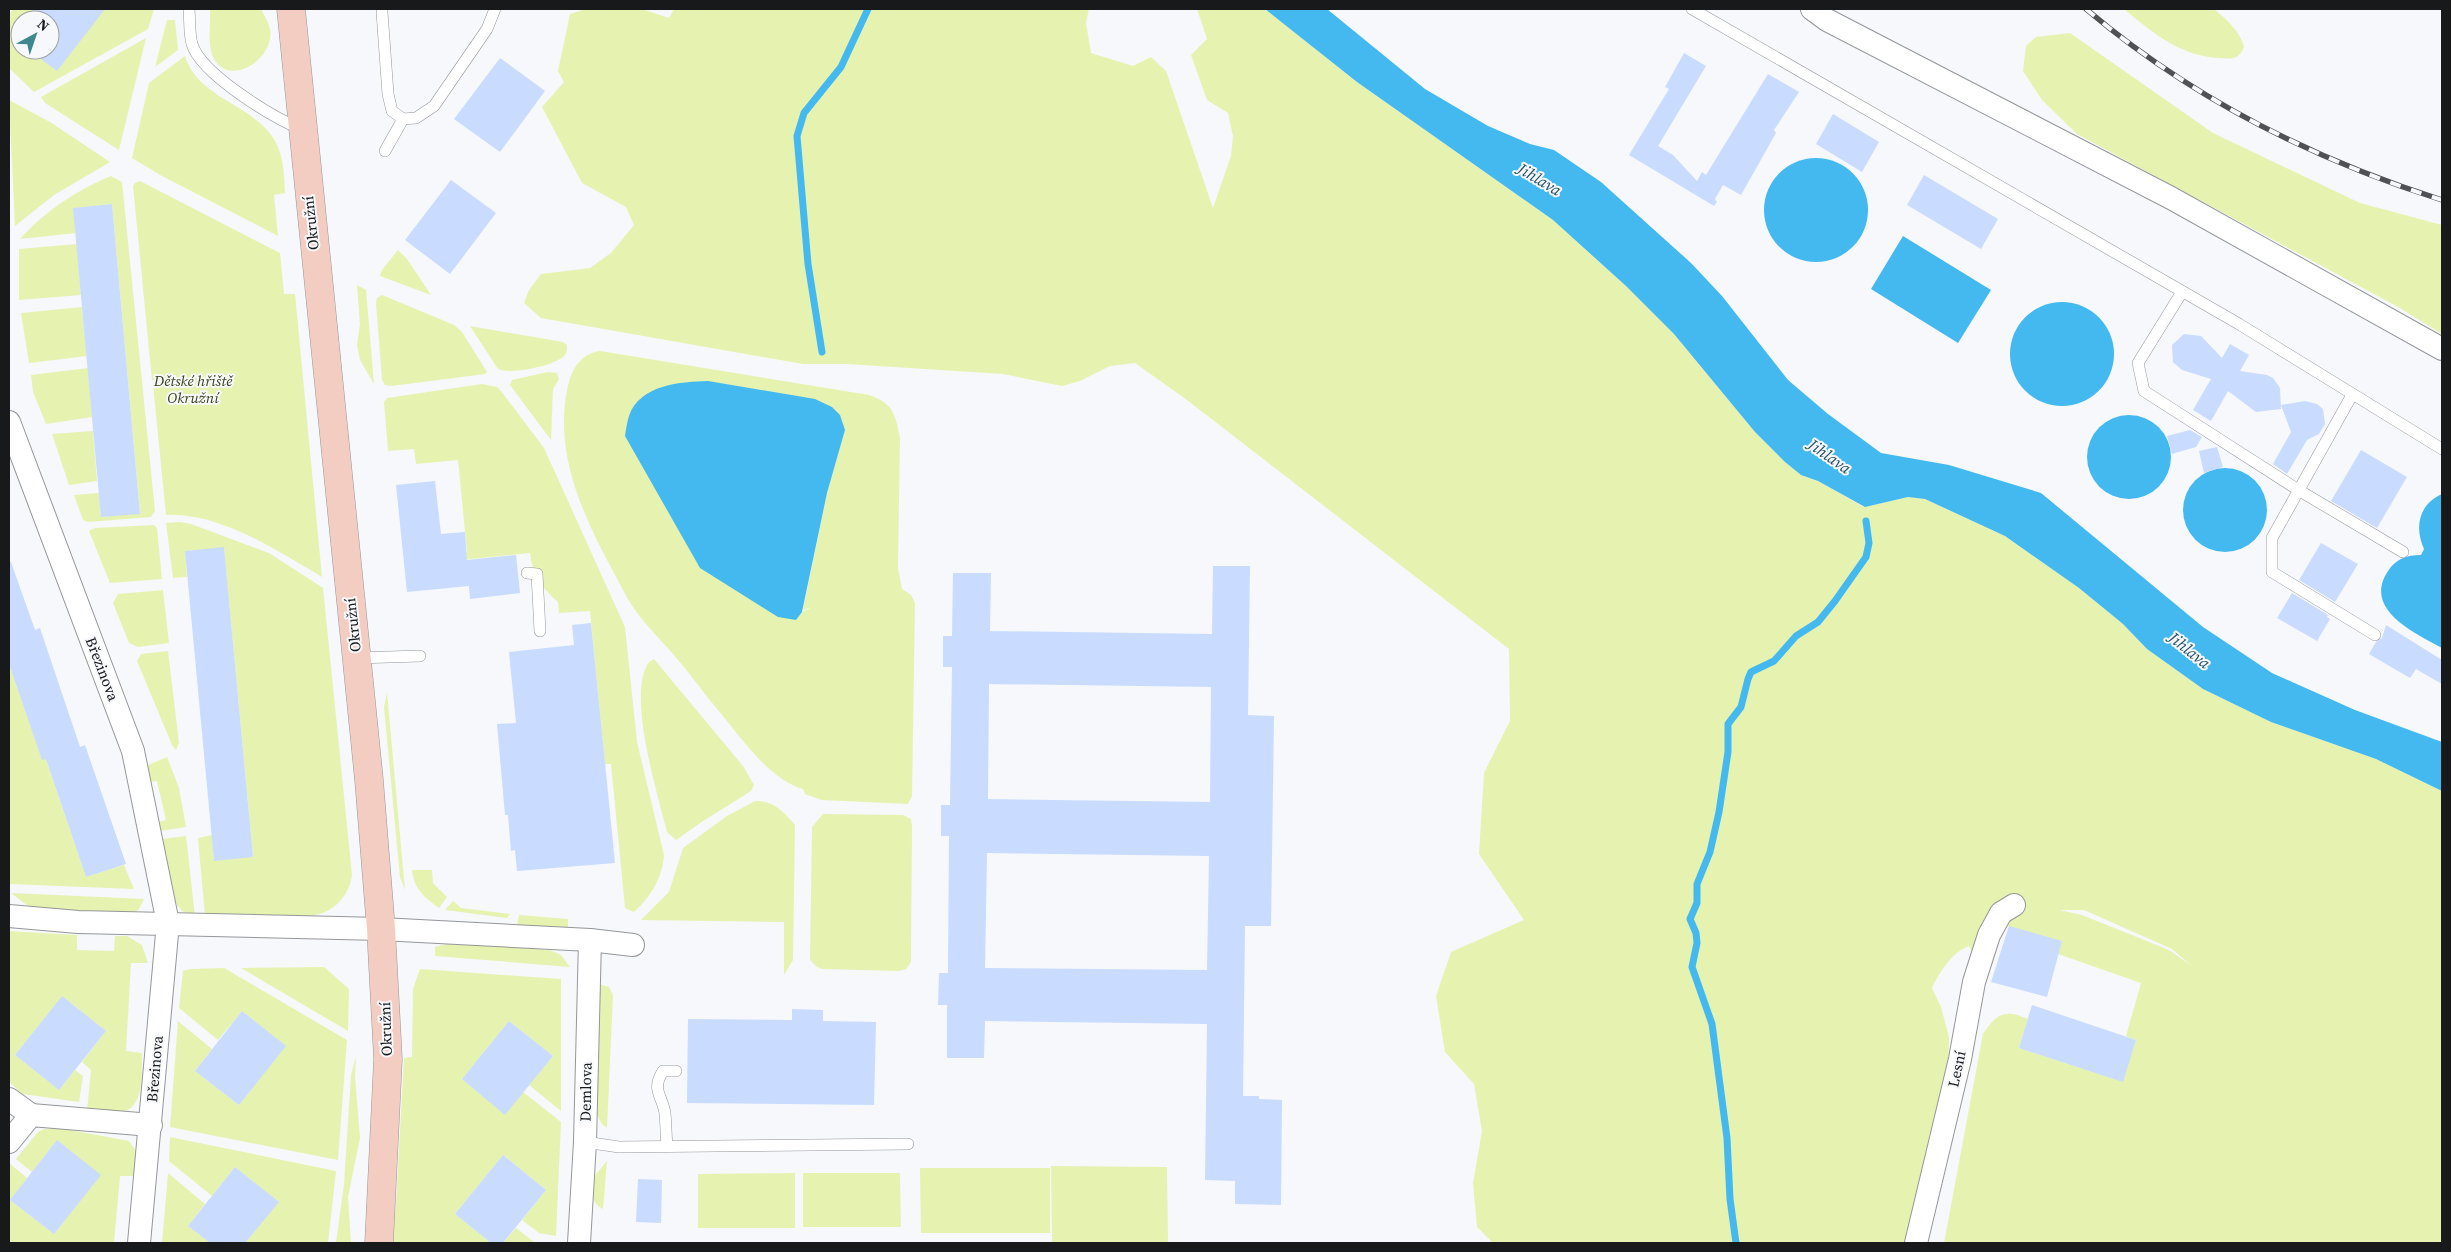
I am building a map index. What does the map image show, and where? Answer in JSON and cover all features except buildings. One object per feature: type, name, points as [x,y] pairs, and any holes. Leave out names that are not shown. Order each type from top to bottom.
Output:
[{"type":"street","name":"Okružní","points":[[290,9],[357,658],[381,929],[388,1059],[379,1243]]},
{"type":"street","points":[[1812,9],[1827,20],[2171,198],[2442,350]]},
{"type":"street","name":"Březinova","points":[[9,422],[133,751],[168,923],[138,1243]]},
{"type":"street","name":"Lesní","points":[[1916,1243],[1960,1059],[1974,982],[1989,935],[2001,913],[2014,904]]},
{"type":"street","points":[[9,916],[78,922],[381,929],[590,940],[633,945]]},
{"type":"street","name":"Demlova","points":[[580,1243],[585,1142],[590,940]]},
{"type":"street","points":[[9,1098],[31,1115],[150,1125]]},
{"type":"street","points":[[9,1142],[31,1115]]},
{"type":"lane","points":[[189,9],[192,44],[202,62],[223,82],[302,129]]},
{"type":"lane","points":[[382,12],[388,94],[392,111],[403,119],[416,118],[434,106],[487,29],[495,9]]},
{"type":"lane","points":[[1692,9],[2182,292],[2442,450]]},
{"type":"lane","points":[[385,150],[403,119]]},
{"type":"lane","points":[[2182,292],[2138,363],[2144,391],[2300,491],[2403,552]]},
{"type":"lane","points":[[2352,395],[2272,538],[2272,572],[2375,635]]},
{"type":"lane","points":[[527,573],[537,574],[540,631]]},
{"type":"lane","points":[[357,658],[420,656]]},
{"type":"lane","points":[[667,1146],[665,1111],[656,1092],[659,1077],[663,1071],[676,1071]]},
{"type":"lane","points":[[585,1142],[619,1147],[908,1144]]},
{"type":"green space","points":[[13,9],[154,9],[148,29],[34,92],[9,68],[10,14],[10,60],[60,60],[60,10]]},
{"type":"green space","points":[[210,9],[261,9],[270,30],[270,40],[260,58],[252,65],[233,71],[224,69],[216,62],[210,44]]},
{"type":"green space","points":[[586,9],[642,9],[669,18],[674,9],[1089,9],[1086,23],[1091,53],[1133,66],[1151,57],[1166,71],[1213,208],[1231,156],[1233,136],[1228,113],[1207,100],[1191,55],[1207,39],[1197,9],[1265,9],[1357,82],[1553,220],[1626,286],[1674,334],[1755,432],[1801,475],[1818,481],[1864,507],[1908,497],[1925,499],[2005,536],[2079,588],[2123,624],[2147,649],[2203,689],[2271,722],[2376,759],[2442,791],[2442,1243],[1944,1243],[1983,1034],[1993,1021],[1997,1017],[2007,1014],[2028,1019],[2019,1048],[2122,1081],[2136,1040],[2126,1036],[2141,983],[2058,954],[2061,941],[2004,925],[1979,966],[1969,946],[1957,953],[1947,963],[1932,988],[1941,1007],[1949,1037],[1948,1074],[1914,1243],[1493,1243],[1477,1227],[1473,1183],[1482,1131],[1474,1084],[1445,1052],[1436,996],[1451,952],[1524,920],[1479,854],[1484,773],[1510,721],[1509,649],[1187,400],[1135,363],[1110,366],[1080,381],[1062,386],[1003,374],[847,364],[803,364],[541,318],[524,303],[529,290],[541,274],[590,268],[611,253],[634,225],[626,207],[582,183],[542,107],[564,82],[558,71],[570,14]],"holes":[[[2059,910],[2084,910],[2172,949],[2192,966],[2169,950],[2082,915]]]},
{"type":"green space","points":[[2124,9],[2214,9],[2228,21],[2240,36],[2244,47],[2240,54],[2231,58],[2219,58],[2192,53],[2157,35]]},
{"type":"green space","points":[[167,20],[175,20],[178,50],[155,67]]},
{"type":"green space","points":[[2070,33],[2213,133],[2360,203],[2442,225],[2442,334],[2398,307],[2077,134],[2042,100],[2023,71],[2026,46],[2036,37]]},
{"type":"green space","points":[[146,38],[119,150],[45,103],[41,97]]},
{"type":"green space","points":[[185,56],[192,71],[203,83],[258,121],[270,133],[278,147],[283,163],[285,193],[274,195],[278,236],[162,176],[132,158],[149,83]]},
{"type":"green space","points":[[9,100],[50,122],[110,162],[54,195],[15,226]]},
{"type":"green space","points":[[111,176],[122,182],[155,511],[151,517],[88,522],[83,520],[74,495],[99,493],[101,517],[140,513],[112,204],[74,208],[76,233],[20,239],[40,219],[62,202]]},
{"type":"green space","name":"Dětské hřiště Okružní","points":[[140,181],[280,253],[284,294],[295,294],[322,577],[267,545],[227,526],[186,516],[166,515],[153,385],[173,383],[172,378],[152,380],[133,186]]},
{"type":"green space","points":[[77,244],[81,295],[19,300],[19,249]]},
{"type":"green space","points":[[398,250],[407,259],[431,295],[380,276],[382,270]]},
{"type":"green space","points":[[357,285],[366,290],[374,384],[360,360],[357,345],[360,324]]},
{"type":"green space","points":[[382,295],[454,325],[462,332],[487,372],[485,374],[391,386],[385,385],[382,380],[376,303],[377,298]]},
{"type":"green space","points":[[82,307],[87,356],[29,363],[21,313]]},
{"type":"green space","points":[[470,326],[563,342],[567,345],[567,351],[559,360],[542,366],[504,371],[498,369]]},
{"type":"green space","points":[[600,351],[869,395],[877,398],[892,410],[900,437],[898,568],[902,589],[911,595],[915,603],[912,796],[908,804],[822,800],[805,794],[803,789],[779,777],[756,756],[634,609],[602,551],[582,507],[568,462],[564,415],[568,384],[573,371],[581,360]],"holes":[[[648,394],[845,430],[827,493],[803,610],[812,607],[802,612],[796,619]]]},
{"type":"green space","points":[[88,368],[92,417],[46,424],[33,392],[31,375]]},
{"type":"green space","points":[[548,372],[557,373],[559,379],[553,389],[551,440],[510,385],[512,380]]},
{"type":"green space","points":[[482,384],[497,387],[501,391],[544,448],[625,627],[637,742],[664,855],[661,872],[655,886],[646,900],[634,912],[625,908],[611,764],[605,764],[590,611],[559,613],[558,602],[542,586],[533,568],[530,553],[442,562],[467,552],[458,460],[416,464],[414,449],[388,451],[384,402],[387,398]]},
{"type":"green space","points":[[93,431],[97,481],[69,485],[52,434]]},
{"type":"green space","points":[[180,522],[191,524],[269,553],[323,588],[352,875],[344,897],[339,903],[319,914],[311,916],[205,916],[198,838],[212,835],[214,861],[253,856],[224,548],[185,551],[187,577],[173,578],[166,523]]},
{"type":"green space","points":[[154,525],[157,528],[162,579],[110,583],[89,531],[95,528]]},
{"type":"green space","points":[[163,590],[169,643],[138,647],[129,643],[113,603],[118,594]]},
{"type":"green space","points":[[168,651],[179,743],[176,750],[172,745],[137,661],[141,654]]},
{"type":"green space","points":[[654,659],[743,766],[754,785],[751,791],[676,840],[667,832],[651,770],[642,720],[641,697],[643,677],[649,662]]},
{"type":"green space","points":[[9,664],[42,759],[46,759],[86,877],[124,865],[134,889],[9,884]]},
{"type":"green space","points":[[387,693],[405,890],[400,877],[384,707]]},
{"type":"green space","points":[[167,757],[179,788],[186,827],[160,831],[158,822],[166,820],[157,781],[150,782],[146,766]]},
{"type":"green space","points":[[755,801],[767,802],[773,805],[782,811],[795,825],[793,960],[784,975],[784,922],[641,920],[669,892],[683,848],[727,816]]},
{"type":"green space","points":[[823,814],[903,815],[911,819],[911,962],[906,969],[899,971],[822,969],[810,960],[812,827]]},
{"type":"green space","points":[[186,836],[195,916],[182,911],[174,900],[162,839]]},
{"type":"green space","points":[[412,870],[432,870],[433,883],[447,897],[439,908],[417,887]]},
{"type":"green space","points":[[11,893],[144,899],[139,909],[133,914],[32,909]]},
{"type":"green space","points":[[453,901],[461,908],[510,914],[507,918],[445,910]]},
{"type":"green space","points":[[519,915],[568,919],[568,929],[517,925]]},
{"type":"green space","points":[[9,931],[77,935],[77,950],[114,951],[115,936],[127,936],[142,945],[148,963],[131,963],[126,1051],[142,1053],[142,1078],[139,1096],[130,1109],[118,1113],[87,1111],[91,1070],[82,1062],[106,1031],[62,996],[15,1055],[59,1090],[75,1070],[83,1076],[79,1102],[23,1094],[9,1082]]},
{"type":"green space","points":[[451,943],[550,950],[561,955],[570,967],[435,956],[435,947]]},
{"type":"green space","points":[[324,967],[349,989],[348,1031],[241,968]]},
{"type":"green space","points":[[224,968],[347,1040],[338,1160],[170,1127],[178,1021],[212,1049],[195,1071],[239,1105],[285,1046],[242,1011],[218,1040],[179,1008],[183,971]]},
{"type":"green space","points":[[420,969],[561,979],[561,1111],[529,1085],[553,1056],[509,1021],[462,1079],[505,1114],[523,1092],[561,1122],[556,1236],[539,1233],[522,1220],[546,1190],[503,1155],[455,1214],[491,1243],[391,1243],[396,1205],[404,1058],[412,1057],[413,989]]},
{"type":"green space","points":[[599,984],[609,987],[613,995],[607,1128],[602,1124],[594,1110]]},
{"type":"green space","points":[[356,1056],[355,1076],[360,1138],[348,1197],[351,1243],[336,1243],[344,1184],[351,1075]]},
{"type":"green space","points":[[59,1128],[129,1141],[136,1151],[134,1176],[120,1176],[114,1243],[9,1243],[9,1163],[27,1178],[10,1200],[54,1234],[100,1175],[57,1140],[32,1172],[16,1159],[38,1132],[44,1129]]},
{"type":"green space","points":[[170,1137],[336,1171],[328,1243],[245,1243],[278,1202],[235,1167],[212,1196],[169,1161]]},
{"type":"green space","points":[[607,1161],[603,1209],[594,1201],[591,1180]]},
{"type":"green space","points":[[1051,1166],[1167,1167],[1168,1243],[1052,1243]]},
{"type":"green space","points":[[920,1168],[1050,1168],[1050,1233],[921,1233]]},
{"type":"green space","points":[[168,1173],[205,1204],[188,1226],[210,1243],[162,1243]]},
{"type":"green space","points":[[795,1173],[795,1228],[698,1228],[698,1174]]},
{"type":"green space","points":[[803,1173],[900,1173],[901,1227],[803,1227]]},
{"type":"green space","points":[[516,1228],[534,1242],[543,1243],[503,1243]]},
{"type":"water","name":"Jihlava","points":[[1265,9],[1327,9],[1425,89],[1488,126],[1530,144],[1554,150],[1601,182],[1691,263],[1722,296],[1788,380],[1828,414],[1881,453],[1949,465],[2041,493],[2203,627],[2272,673],[2355,710],[2442,742],[2442,791],[2376,759],[2271,722],[2203,689],[2147,649],[2123,624],[2079,588],[2005,536],[1925,499],[1908,497],[1865,507],[1818,481],[1801,475],[1755,432],[1674,334],[1626,286],[1553,220],[1357,82]]},
{"type":"water","points":[[1816,158],[1836,162],[1853,173],[1864,190],[1868,210],[1864,230],[1853,247],[1836,258],[1816,262],[1796,258],[1779,247],[1768,230],[1764,210],[1768,190],[1779,173],[1796,162]]},
{"type":"water","points":[[1903,236],[1991,290],[1958,343],[1871,289]]},
{"type":"water","points":[[2062,302],[2082,306],[2099,317],[2110,334],[2114,354],[2110,374],[2099,391],[2082,402],[2062,406],[2042,402],[2025,391],[2014,374],[2010,354],[2014,334],[2025,317],[2042,306]]},
{"type":"water","points":[[708,381],[815,399],[832,407],[840,415],[845,430],[827,493],[802,612],[796,620],[778,617],[700,568],[625,436],[629,416],[634,405],[642,397],[652,391],[674,384]]},
{"type":"water","points":[[2129,415],[2145,418],[2159,427],[2168,441],[2171,457],[2168,473],[2159,487],[2145,496],[2129,499],[2113,496],[2099,487],[2090,473],[2087,457],[2090,441],[2099,427],[2113,418]]},
{"type":"water","points":[[2217,468],[2233,468],[2249,475],[2260,486],[2267,502],[2264,526],[2255,540],[2249,545],[2233,552],[2217,552],[2201,545],[2190,534],[2183,518],[2183,502],[2190,486],[2201,475]]},
{"type":"water","points":[[2442,494],[2442,648],[2407,627],[2387,609],[2382,597],[2382,585],[2388,571],[2398,561],[2406,557],[2421,555],[2424,549],[2419,533],[2421,517],[2428,504]]},
{"type":"waterway","points":[[822,352],[808,264],[797,136],[804,113],[841,67],[868,9]]},
{"type":"waterway","points":[[1736,1243],[1730,1199],[1727,1138],[1712,1024],[1692,967],[1697,943],[1696,933],[1690,919],[1697,903],[1697,884],[1710,852],[1719,812],[1728,752],[1728,724],[1741,707],[1751,672],[1774,661],[1796,636],[1818,622],[1866,557],[1869,543],[1866,521]]},
{"type":"railway","points":[[2086,9],[2167,70],[2254,122],[2346,165],[2442,200]]}]
